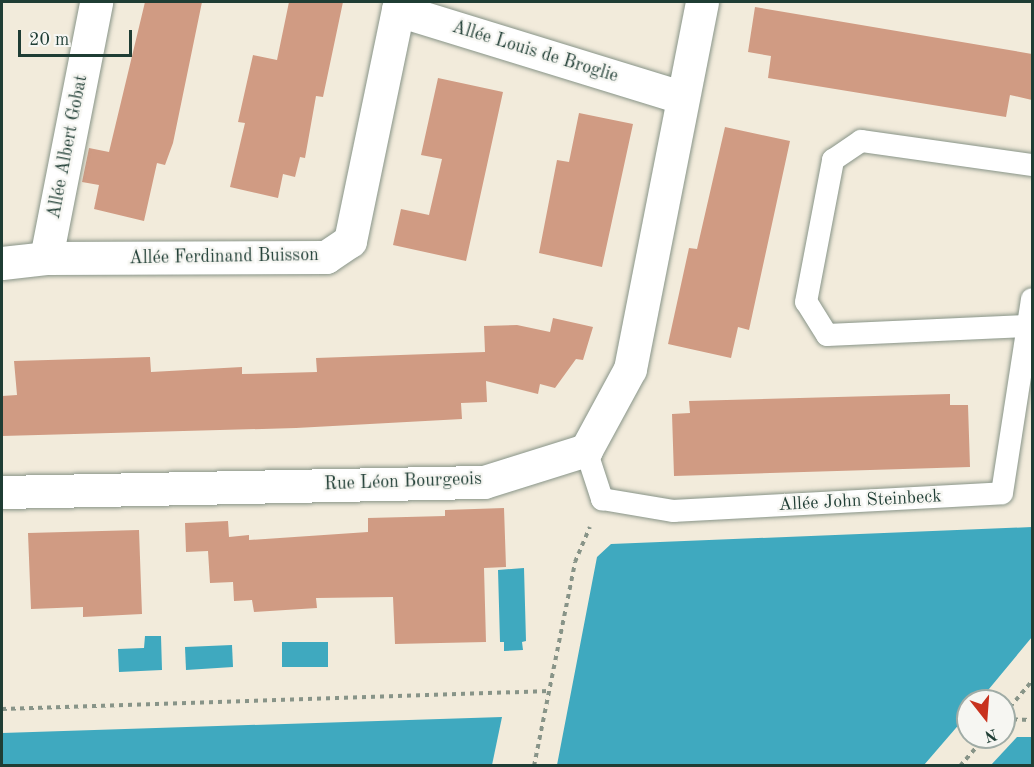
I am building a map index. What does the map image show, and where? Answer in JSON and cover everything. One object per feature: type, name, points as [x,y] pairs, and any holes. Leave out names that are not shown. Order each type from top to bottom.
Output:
[{"type":"street","name":"Allée Albert Gobat","points":[[46,258],[96,2]]},
{"type":"street","points":[[586,450],[630,369],[680,97],[702,2]]},
{"type":"street","name":"Allée Ferdinand Buisson","points":[[2,263],[46,258],[326,257],[350,241],[399,5]]},
{"type":"street","name":"Allée Louis de Broglie","points":[[399,5],[680,97]]},
{"type":"street","name":"Rue Léon Bourgeois","points":[[2,492],[484,482],[586,450]]},
{"type":"lane","name":"Allée John Steinbeck","points":[[602,499],[674,511],[1002,493],[1031,309],[827,335],[806,302],[833,160],[861,141],[1032,165]]},
{"type":"lane","points":[[586,450],[602,499]]},
{"type":"path","points":[[534,765],[574,562],[602,499]]},
{"type":"path","points":[[1016,700],[1032,681]]},
{"type":"path","points":[[2,709],[549,691]]},
{"type":"path","points":[[1016,719],[1032,720]]},
{"type":"path","points":[[960,765],[974,749]]},
{"type":"water","points":[[1032,527],[1032,637],[989,689],[956,689],[956,728],[924,765],[557,765],[597,557],[611,544]]},
{"type":"water","points":[[524,568],[526,641],[522,642],[523,650],[504,651],[504,642],[500,642],[498,570]]},
{"type":"water","points":[[145,636],[161,636],[162,670],[119,672],[118,649],[144,648]]},
{"type":"water","points":[[282,642],[328,642],[328,667],[282,667]]},
{"type":"water","points":[[232,645],[233,667],[186,670],[185,647]]},
{"type":"water","points":[[502,717],[492,765],[2,765],[2,733]]},
{"type":"water","points":[[1032,737],[1032,765],[991,765],[1006,749],[1016,749],[1016,738]]},
{"type":"building","points":[[145,2],[202,2],[173,143],[165,165],[157,163],[144,221],[94,209],[99,185],[82,182],[89,148],[109,152]]},
{"type":"building","points":[[289,2],[343,2],[323,97],[316,96],[305,158],[300,157],[295,177],[283,174],[278,198],[230,187],[245,123],[238,122],[253,55],[277,60]]},
{"type":"building","points":[[755,7],[1032,54],[1032,100],[1010,95],[1006,117],[768,78],[771,56],[748,52]]},
{"type":"building","points":[[438,78],[503,92],[466,261],[393,245],[401,209],[429,215],[442,159],[421,155]]},
{"type":"building","points":[[579,113],[633,124],[602,267],[539,253],[557,160],[569,162]]},
{"type":"building","points":[[725,127],[790,141],[749,330],[738,327],[731,358],[668,344],[689,248],[697,249]]},
{"type":"building","points":[[553,318],[593,327],[583,360],[576,359],[555,388],[540,384],[538,394],[486,381],[487,402],[461,403],[462,419],[296,428],[2,436],[2,396],[17,395],[14,361],[150,357],[151,372],[242,367],[242,374],[317,372],[316,358],[485,352],[484,326],[517,325],[550,332]]},
{"type":"building","points":[[950,394],[950,405],[968,405],[970,467],[674,476],[672,414],[690,413],[689,401]]},
{"type":"building","points":[[504,508],[506,567],[484,568],[486,642],[395,644],[393,597],[316,598],[317,608],[254,612],[252,600],[234,601],[233,582],[210,583],[208,551],[186,552],[185,523],[228,521],[229,537],[249,535],[249,540],[368,532],[368,518],[445,516],[445,510]]},
{"type":"building","points":[[139,530],[142,614],[83,617],[83,607],[31,609],[28,533]]}]
